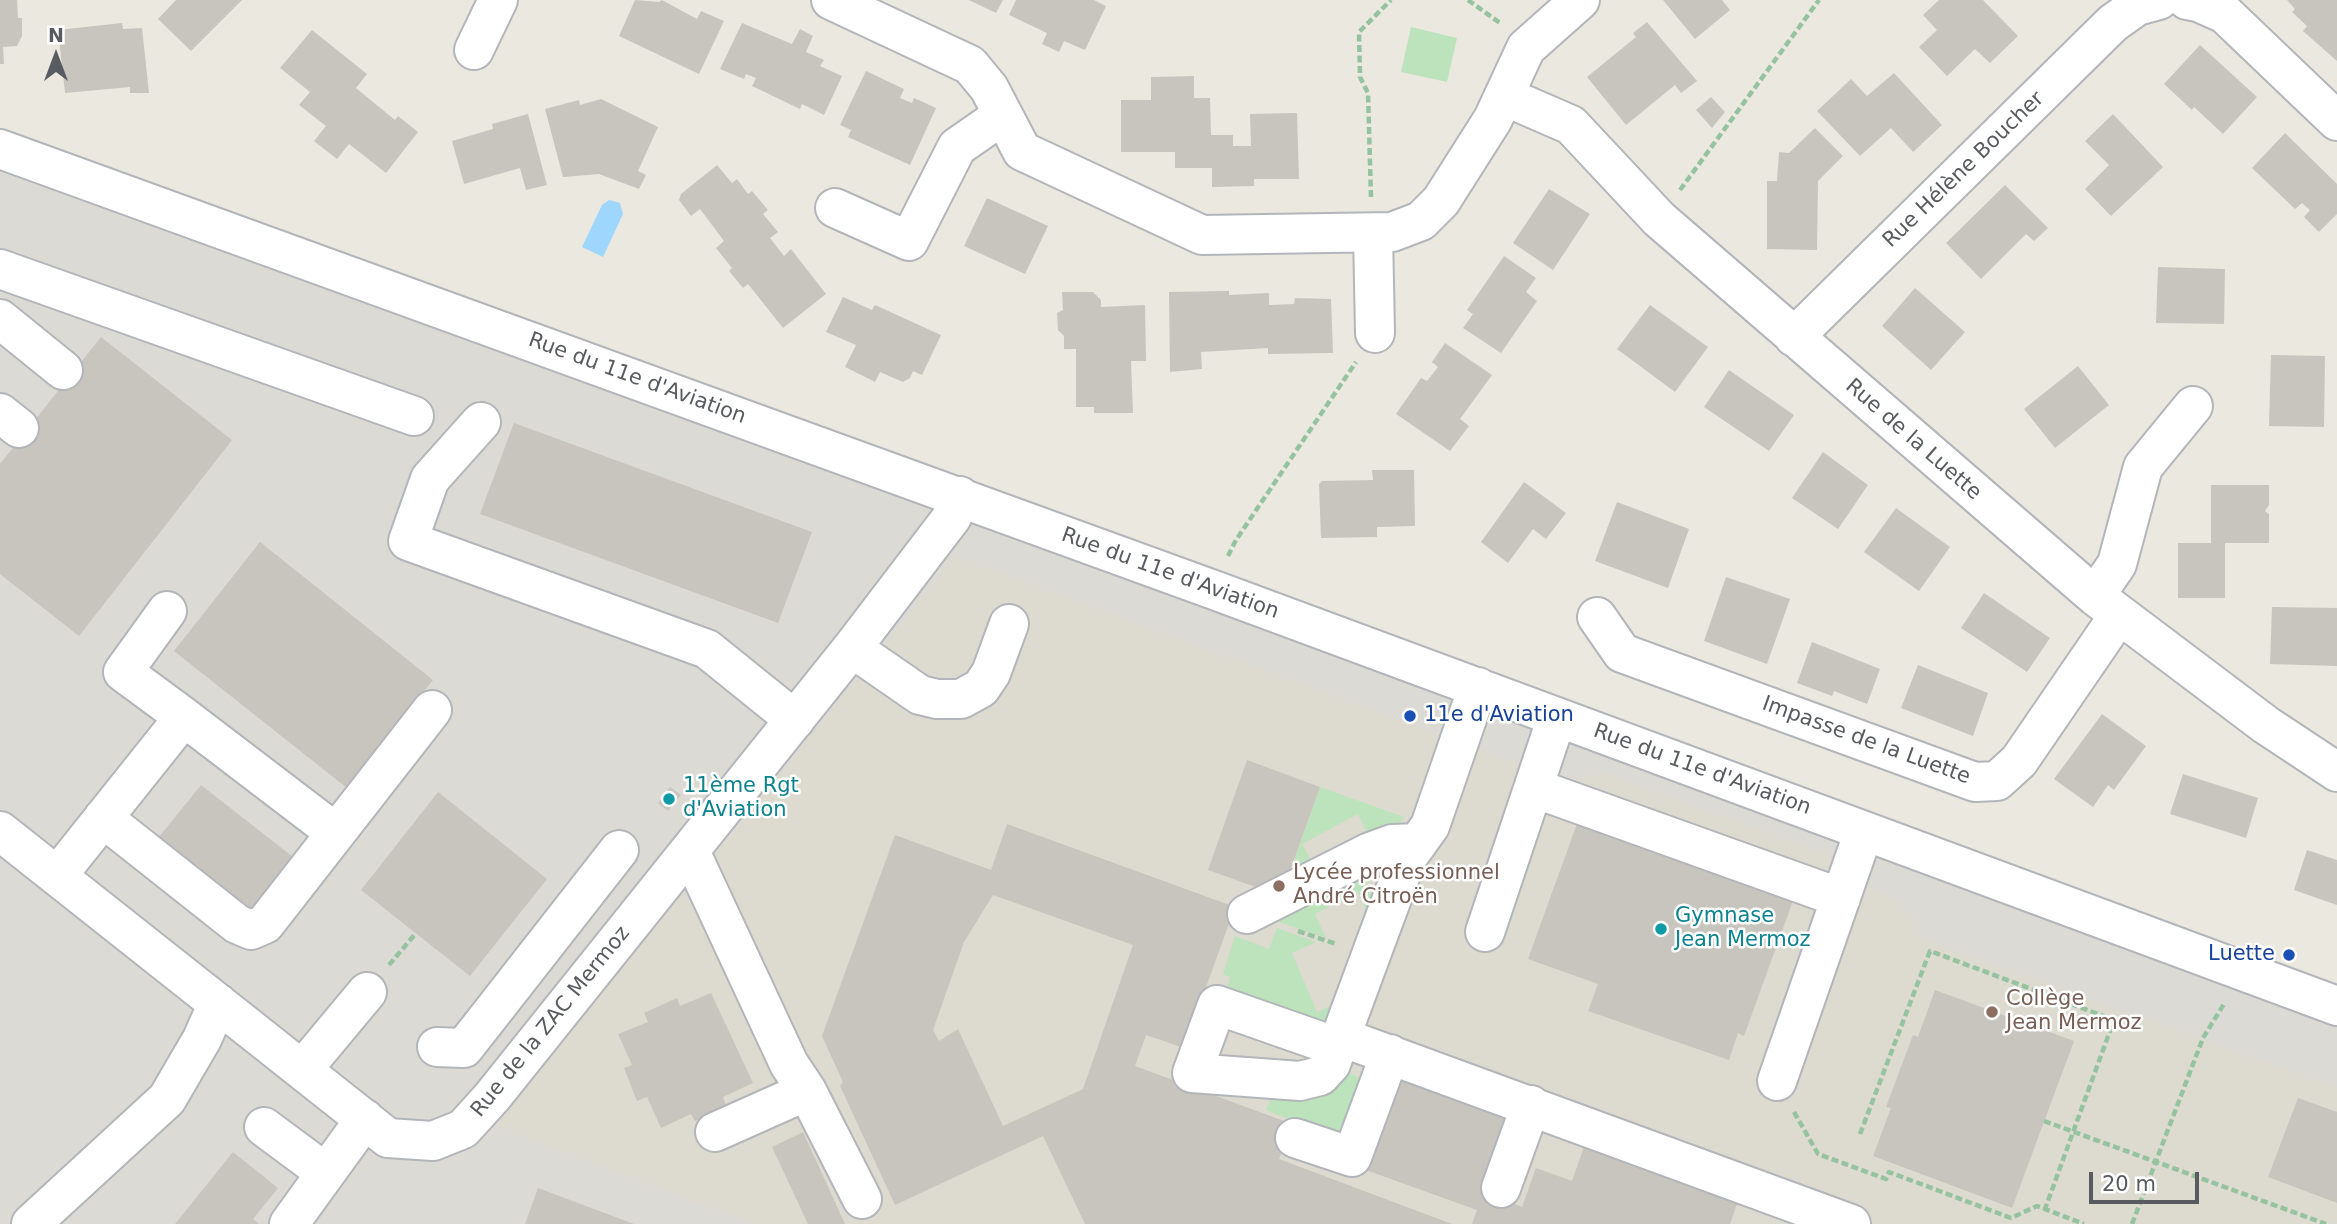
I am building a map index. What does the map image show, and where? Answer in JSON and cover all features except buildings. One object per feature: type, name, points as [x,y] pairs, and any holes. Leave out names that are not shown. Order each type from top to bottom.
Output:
[{"type":"street","points":[[474,50],[498,0]]},
{"type":"street","points":[[831,0],[970,65],[989,88],[1022,151],[1202,235],[1392,232],[1421,220],[1441,201],[1493,119],[1526,48],[1580,0]]},
{"type":"street","points":[[2187,0],[2225,14],[2337,121]]},
{"type":"street","name":"Rue Hélène Boucher","points":[[1794,337],[2113,23],[2144,2]]},
{"type":"street","name":"Rue de la Luette","points":[[1504,96],[1570,125],[1659,219],[2107,606],[2266,725],[2337,772]]},
{"type":"street","points":[[835,208],[909,241],[957,147],[1003,115]]},
{"type":"street","name":"Rue du 11e d'Aviation","points":[[0,149],[960,496],[2337,1006]]},
{"type":"street","points":[[1373,233],[1375,333]]},
{"type":"street","points":[[0,270],[414,416]]},
{"type":"street","points":[[0,319],[63,370]]},
{"type":"street","name":"Impasse de la Luette","points":[[1597,617],[1622,653],[1975,782],[1997,781],[2019,761],[2107,606],[2143,467],[2193,406]]},
{"type":"street","points":[[481,422],[430,479],[408,541],[708,649],[795,720]]},
{"type":"street","name":"Rue de la ZAC Mermoz","points":[[6,850],[57,876],[388,1138],[433,1141],[463,1129],[492,1097],[852,648],[952,517],[960,496]]},
{"type":"street","points":[[167,611],[123,672],[336,833]]},
{"type":"street","points":[[852,648],[920,695],[937,699],[961,699],[981,688],[991,673],[1009,624]]},
{"type":"street","points":[[1478,687],[1430,826],[1407,858],[1339,1042],[1390,1054],[1851,1224]]},
{"type":"street","points":[[103,818],[237,924],[251,930],[265,924],[432,710]]},
{"type":"street","points":[[57,876],[184,717]]},
{"type":"street","points":[[1485,932],[1557,717]]},
{"type":"street","points":[[1534,788],[1841,898]]},
{"type":"street","points":[[1777,1081],[1864,831]]},
{"type":"street","points":[[1247,914],[1370,852],[1392,844],[1418,843]]},
{"type":"street","points":[[437,1047],[464,1048],[619,850]]},
{"type":"street","points":[[690,851],[789,1063],[807,1091],[862,1199]]},
{"type":"street","points":[[302,1070],[367,992]]},
{"type":"street","points":[[30,1224],[167,1098],[202,1039],[218,1003]]},
{"type":"street","points":[[1295,1138],[1352,1157],[1390,1054]]},
{"type":"street","points":[[715,1132],[807,1091]]},
{"type":"street","points":[[1501,1188],[1531,1105]]},
{"type":"street","points":[[289,1224],[365,1119]]},
{"type":"street","points":[[264,1127],[326,1173]]},
{"type":"path","points":[[1373,233],[1368,93],[1360,78],[1359,32],[1391,0]]},
{"type":"path","points":[[1659,219],[1819,0]]},
{"type":"path","points":[[1214,590],[1236,540],[1375,333]]},
{"type":"path","points":[[1247,914],[1371,955]]},
{"type":"path","points":[[1860,1133],[1930,951],[2114,1020],[2045,1209]]},
{"type":"path","points":[[2132,1224],[2203,1038],[2224,1003]]},
{"type":"path","points":[[1777,1081],[1818,1154],[1886,1179],[1889,1172],[2011,1218],[2037,1206],[2084,1224]]},
{"type":"path","points":[[2044,1121],[2326,1224]]},
{"type":"shaded area","points":[[0,149],[2337,1006],[2337,1224],[0,1224]]},
{"type":"shaded area","name":"Lycée professionnel André Citroën","points":[[956,557],[1557,778],[1575,781],[1602,772],[1833,857],[1837,873],[1899,900],[1915,936],[2337,1088],[2337,1224],[754,1224],[495,1125]]},
{"type":"green space","points":[[1411,27],[1457,38],[1447,82],[1401,72]]},
{"type":"green space","points":[[1320,787],[1404,817],[1397,826],[1370,839],[1358,814],[1302,844],[1314,866],[1298,873],[1292,866]]},
{"type":"green space","points":[[1391,859],[1386,874],[1367,883],[1375,901],[1369,917],[1358,891],[1315,914],[1326,938],[1279,922],[1289,906]]},
{"type":"green space","points":[[1277,928],[1316,942],[1292,953],[1317,1012],[1335,1004],[1330,1019],[1324,1024],[1226,992],[1230,977],[1223,974],[1235,936],[1269,949]]},
{"type":"green space","points":[[1350,1073],[1360,1078],[1362,1084],[1341,1134],[1327,1134],[1266,1110],[1270,1100],[1276,1096],[1312,1099],[1322,1095]]},
{"type":"water","points":[[609,200],[620,203],[623,214],[603,257],[582,247],[602,205]]},
{"type":"place","name":"11e d'Aviation","points":[[1410,716]]},
{"type":"place","name":"11ème Rgt d'Aviation","points":[[669,799]]},
{"type":"place","name":"Lycée professionnel André Citroën","points":[[1279,886]]},
{"type":"place","name":"Gymnase Jean Mermoz","points":[[1661,929]]},
{"type":"place","name":"Luette","points":[[2289,955]]},
{"type":"place","name":"Collège Jean Mermoz","points":[[1992,1012]]}]
